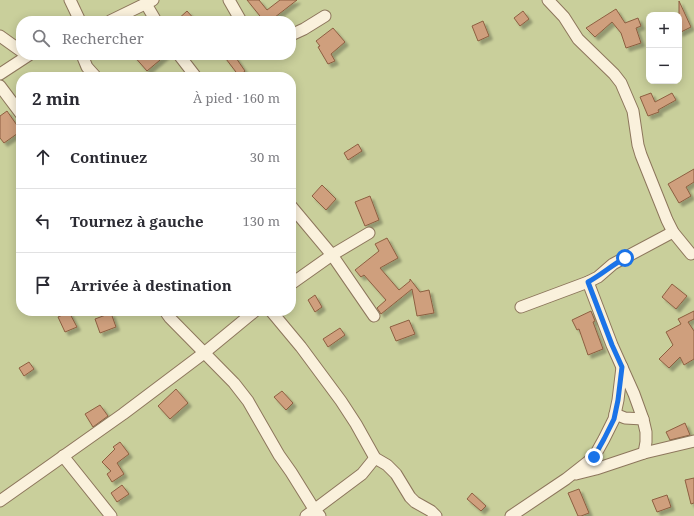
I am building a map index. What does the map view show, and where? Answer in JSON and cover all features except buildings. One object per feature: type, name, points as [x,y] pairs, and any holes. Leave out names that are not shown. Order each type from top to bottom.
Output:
[{"type":"street","points":[[70,0],[78,16]]},
{"type":"street","points":[[229,0],[238,16]]},
{"type":"street","points":[[548,0],[564,17],[578,39],[614,74],[621,83],[632,111],[641,155],[667,220],[673,232],[693,255]]},
{"type":"street","points":[[120,16],[149,2],[154,16]]},
{"type":"street","points":[[296,33],[325,16]]},
{"type":"street","points":[[0,36],[16,47]]},
{"type":"street","points":[[0,74],[18,60]]},
{"type":"street","points":[[84,60],[92,72]]},
{"type":"street","points":[[183,60],[192,72]]},
{"type":"street","points":[[0,86],[16,107]]},
{"type":"street","points":[[296,212],[332,255],[374,316]]},
{"type":"street","points":[[296,280],[332,255],[369,232]]},
{"type":"street","points":[[521,307],[588,282],[598,277],[613,264],[673,232]]},
{"type":"street","points":[[588,282],[643,419],[646,432],[644,453]]},
{"type":"street","points":[[169,316],[234,383],[248,401],[279,455],[291,472],[313,514],[362,474],[375,458]]},
{"type":"street","points":[[1,497],[123,414],[204,353],[249,316]]},
{"type":"street","points":[[275,316],[301,347],[341,401],[375,458],[387,465],[396,474],[410,497],[431,510],[436,516]]},
{"type":"street","points":[[511,516],[594,457],[614,419],[622,367]]},
{"type":"street","points":[[615,414],[625,418],[643,419]]},
{"type":"street","points":[[571,474],[596,469],[644,453],[694,441]]},
{"type":"street","points":[[63,456],[111,516]]},
{"type":"green space","points":[[0,0],[694,0],[694,516],[0,516]]},
{"type":"route","points":[[594,457],[614,419],[622,367],[588,282],[598,277],[613,264],[625,258]]}]
